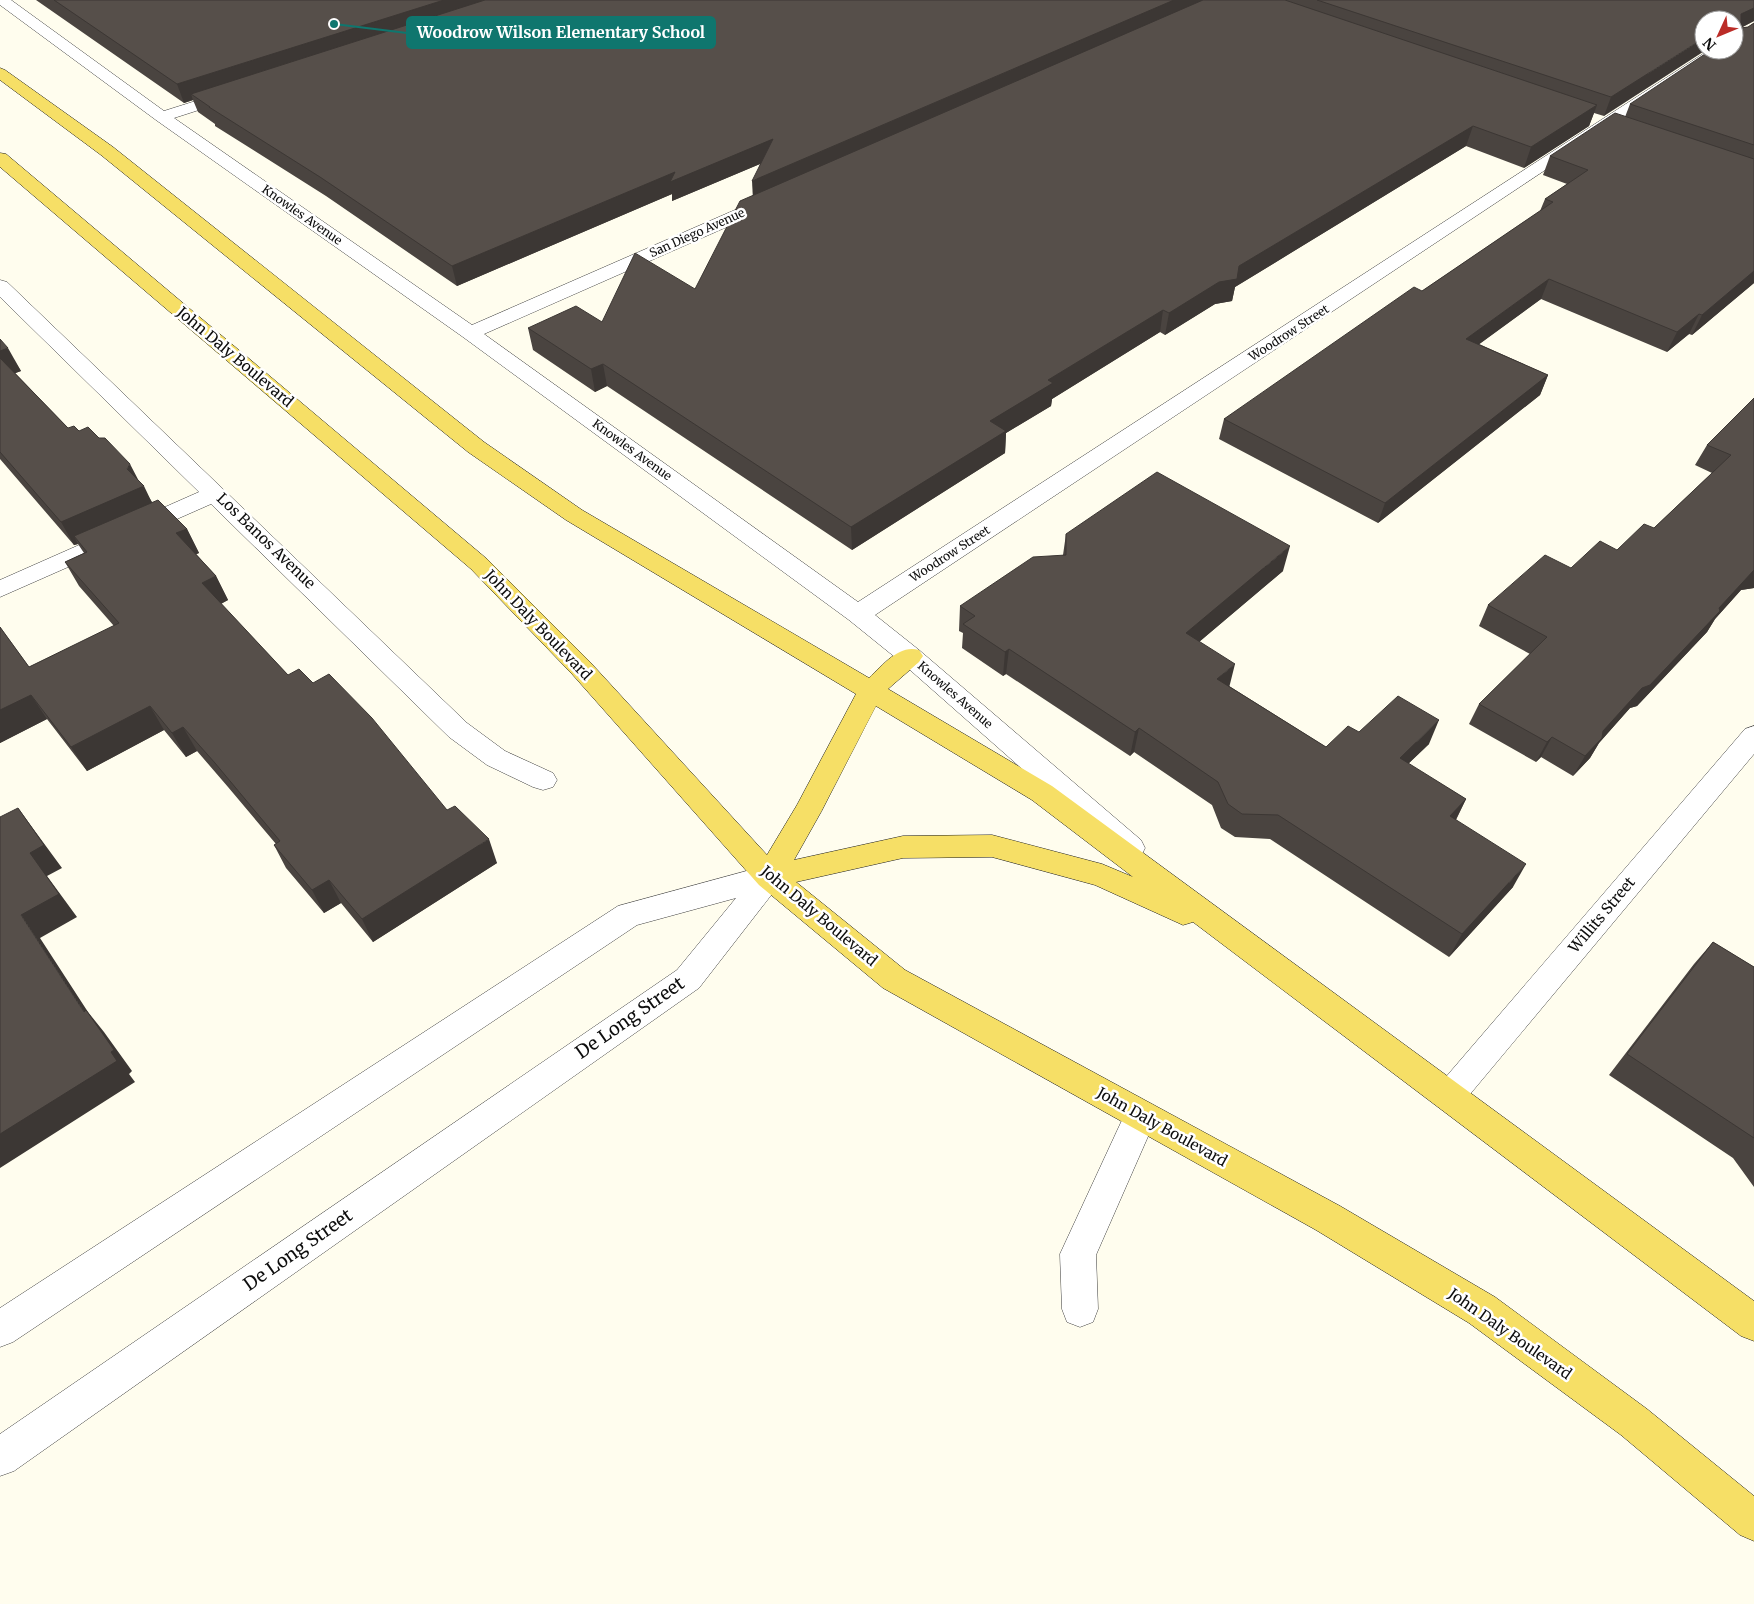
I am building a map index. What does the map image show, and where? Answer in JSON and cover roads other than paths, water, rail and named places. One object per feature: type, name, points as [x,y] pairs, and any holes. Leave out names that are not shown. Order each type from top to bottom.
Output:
[{"type":"main road","points":[[0,73],[107,151],[476,447],[574,516],[871,690],[1042,793],[1234,937],[1450,1095],[1750,1327]]},
{"type":"main road","name":"John Daly Boulevard","points":[[0,158],[479,564],[581,668],[769,877],[894,979],[1328,1218],[1482,1310],[1634,1422],[1754,1521]]},
{"type":"main road","points":[[769,877],[807,812],[871,690],[910,656]]},
{"type":"main road","points":[[769,877],[902,847],[992,846],[1102,875],[1234,937]]},
{"type":"street","name":"Knowles Avenue","points":[[2,0],[162,117],[470,333],[858,614],[910,656],[1234,937]]},
{"type":"street","name":"Woodrow Street","points":[[858,614],[1704,60]]},
{"type":"street","points":[[162,117],[243,90]]},
{"type":"street","points":[[1588,118],[1625,131]]},
{"type":"street","name":"San Diego Avenue","points":[[470,333],[782,195]]},
{"type":"street","name":"Los Banos Avenue","points":[[0,286],[216,493],[458,730],[496,758],[543,780]]},
{"type":"street","points":[[0,589],[216,493]]},
{"type":"street","name":"Willits Street","points":[[1450,1095],[1754,736]]},
{"type":"street","points":[[0,1329],[628,915],[769,877]]},
{"type":"street","name":"De Long Street","points":[[0,1457],[688,979],[769,877]]},
{"type":"street","points":[[1080,1309],[1078,1254],[1141,1116]]},
{"type":"place","name":"Woodrow Wilson Elementary School","points":[[334,24]]}]
